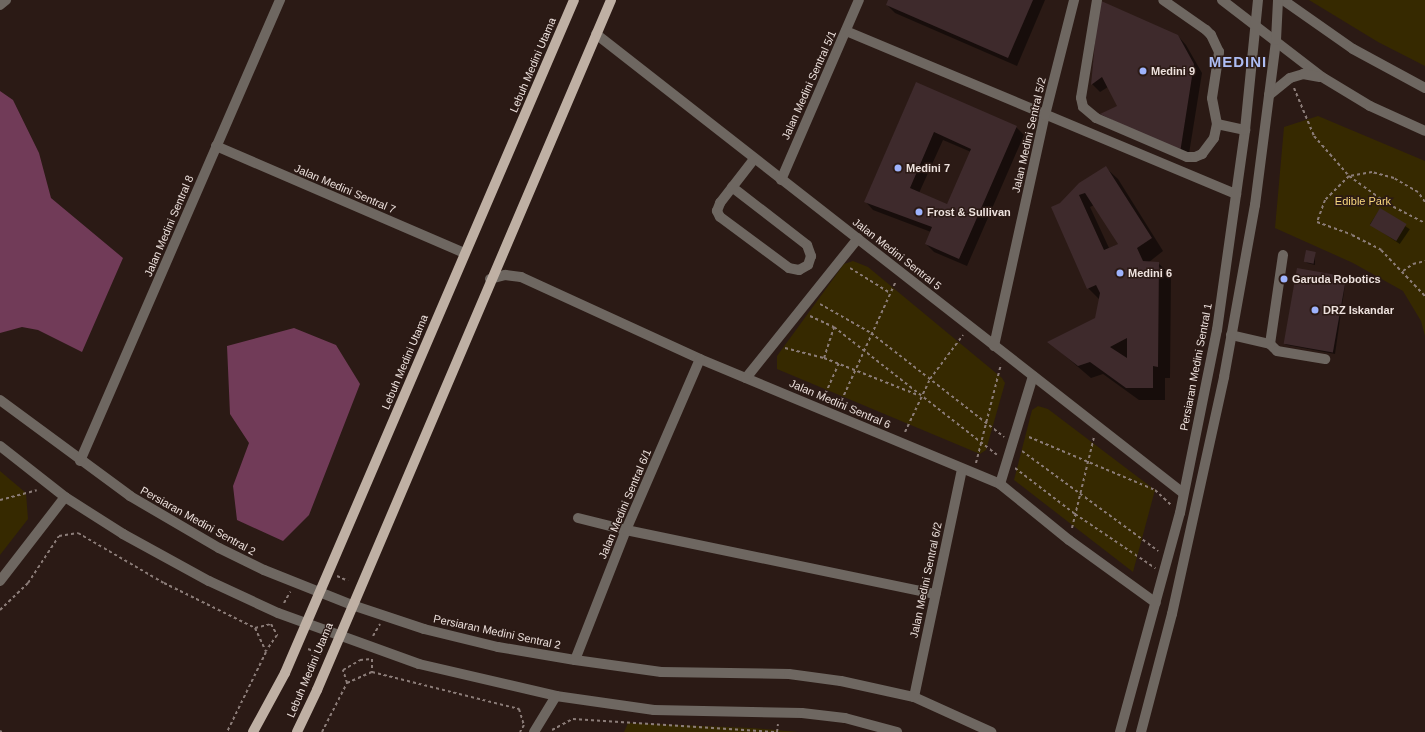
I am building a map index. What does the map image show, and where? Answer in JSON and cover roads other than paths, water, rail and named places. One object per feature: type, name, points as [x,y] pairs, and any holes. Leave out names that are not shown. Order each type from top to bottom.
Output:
[{"type":"main road","name":"Lebuh Medini Utama","points":[[253,732],[285,673],[464,253],[574,0]]},
{"type":"main road","name":"Lebuh Medini Utama","points":[[296,732],[317,690],[338,636],[490,279],[611,0]]},
{"type":"street","points":[[0,5],[6,0]]},
{"type":"street","name":"Jalan Medini Sentral 8","points":[[80,461],[280,0]]},
{"type":"street","name":"Jalan Medini Sentral 5/1","points":[[781,180],[859,0]]},
{"type":"street","name":"Jalan Medini Sentral 5/2","points":[[994,346],[1045,115],[1074,0]]},
{"type":"street","points":[[1097,0],[1081,98],[1083,107],[1090,115],[1187,157],[1202,154],[1209,147],[1217,124],[1212,98],[1219,52],[1211,35],[1206,30],[1164,0]]},
{"type":"street","points":[[1222,0],[1276,40],[1322,77],[1370,106],[1425,131]]},
{"type":"street","name":"Persiaran Medini Sentral 1","points":[[1120,732],[1169,558],[1180,513],[1183,492],[1217,330],[1245,130],[1257,26],[1258,0]]},
{"type":"street","points":[[1141,732],[1174,606],[1231,335],[1255,205],[1276,40],[1278,0]]},
{"type":"street","points":[[1283,0],[1353,49],[1392,72],[1425,88]]},
{"type":"street","points":[[846,31],[1236,194]]},
{"type":"street","name":"Jalan Medini Sentral 5","points":[[596,34],[1096,426],[1183,492]]},
{"type":"street","points":[[1269,95],[1290,78],[1303,74],[1322,77]]},
{"type":"street","points":[[1217,124],[1245,130]]},
{"type":"street","name":"Jalan Medini Sentral 7","points":[[216,146],[464,253]]},
{"type":"street","points":[[732,187],[807,245],[811,256],[808,266],[799,270],[789,268],[720,218],[717,211],[720,203],[732,187],[754,159]]},
{"type":"street","points":[[746,378],[798,310],[858,238]]},
{"type":"street","points":[[1270,344],[1283,255]]},
{"type":"street","name":"Jalan Medini Sentral 6","points":[[490,279],[505,276],[521,277],[700,359],[819,407],[973,474],[1000,484],[1069,540],[1156,603]]},
{"type":"street","points":[[1231,335],[1270,344],[1277,351],[1325,359]]},
{"type":"street","name":"Jalan Medini Sentral 6/1","points":[[575,660],[626,530],[700,359]]},
{"type":"street","points":[[1000,484],[1005,460],[1032,376]]},
{"type":"street","name":"Persiaran Medini Sentral 2","points":[[0,400],[80,461],[130,496],[219,548],[294,584],[352,604],[432,630],[498,647],[575,660],[661,672],[789,674],[841,681],[914,697],[991,732]]},
{"type":"street","points":[[0,446],[65,497],[123,534],[209,581],[278,614],[419,664],[556,696],[654,710],[780,710],[845,718],[897,732]]},
{"type":"street","name":"Jalan Medini Sentral 6/2","points":[[914,697],[962,469]]},
{"type":"street","points":[[0,581],[65,497]]},
{"type":"street","points":[[578,518],[626,530],[935,594]]},
{"type":"street","points":[[534,732],[556,696]]},
{"type":"place","name":"Medini 9","points":[[1143,71]]},
{"type":"place","name":"Medini 7","points":[[898,168]]},
{"type":"place","name":"Frost & Sullivan","points":[[919,212]]},
{"type":"place","name":"Medini 6","points":[[1120,273]]},
{"type":"place","name":"Garuda Robotics","points":[[1284,279]]},
{"type":"place","name":"DRZ Iskandar","points":[[1315,310]]},
{"type":"district","name":"MEDINI","points":[[1238,62]]},
{"type":"park label","name":"Edible Park","points":[[1363,201]]}]
